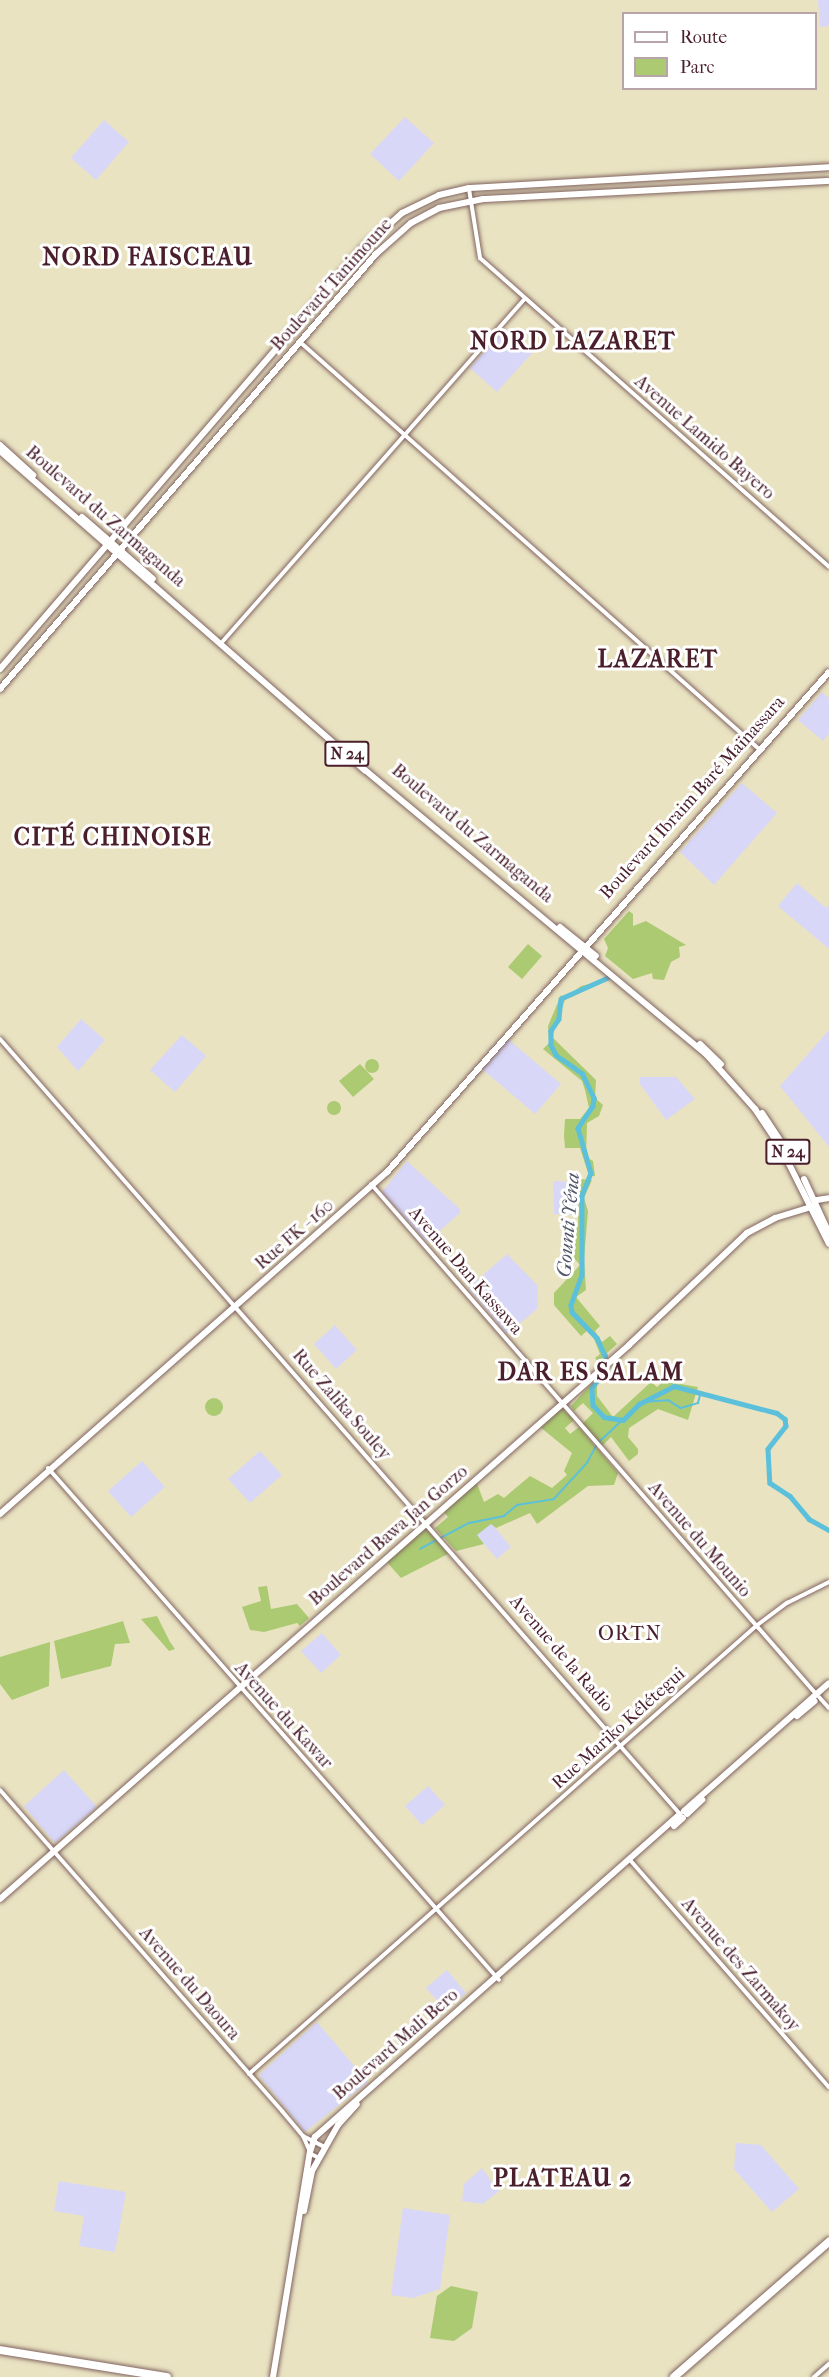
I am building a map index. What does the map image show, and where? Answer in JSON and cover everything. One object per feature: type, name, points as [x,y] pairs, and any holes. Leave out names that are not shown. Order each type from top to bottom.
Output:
[{"type":"highway","points":[[674,2377],[829,2242]]},
{"type":"highway","points":[[0,2350],[167,2377]]},
{"type":"main road","name":"Boulevard Tanimoune","points":[[0,669],[375,235],[412,207],[469,188],[829,166]]},
{"type":"main road","name":"Boulevard Tanimoune","points":[[0,689],[376,254],[407,226],[439,208],[471,201],[829,181]]},
{"type":"main road","name":"Boulevard du Zarmaganda","points":[[0,445],[276,689],[581,951],[652,1005],[706,1054],[754,1109],[814,1203],[829,1233]]},
{"type":"main road","name":"Boulevard du Zarmaganda","points":[[0,451],[100,535]]},
{"type":"main road","points":[[98,554],[100,535],[120,530]]},
{"type":"main road","points":[[109,565],[128,560],[129,540]]},
{"type":"main road","name":"Boulevard du Zarmaganda","points":[[190,614],[581,951]]},
{"type":"main road","points":[[32,632],[41,641]]},
{"type":"main road","name":"Boulevard Ibraim Baré Maïnassara","points":[[581,951],[829,670]]},
{"type":"main road","name":"Rue FK - 160","points":[[0,1512],[372,1185],[581,951]]},
{"type":"main road","name":"Boulevard Bawa Jan Gorzo","points":[[0,1899],[240,1688],[425,1521],[607,1364],[747,1233],[827,1199]]},
{"type":"main road","name":"Boulevard du Zarmaganda","points":[[814,1203],[829,1244]]},
{"type":"main road","name":"Boulevard Mali Bero","points":[[275,2377],[310,2152],[314,2139],[631,1862],[818,1696],[829,1683]]},
{"type":"main road","name":"Boulevard Mali Bero","points":[[818,1696],[829,1689]]},
{"type":"main road","name":"Boulevard Mali Bero","points":[[275,2377],[309,2180],[320,2158],[354,2107],[497,1979]]},
{"type":"street","points":[[469,188],[471,201]]},
{"type":"street","name":"Avenue Lamido Bayero","points":[[471,201],[480,258],[829,567]]},
{"type":"street","points":[[223,641],[525,299]]},
{"type":"street","points":[[300,342],[759,750]]},
{"type":"street","name":"Rue Zalika Souley","points":[[0,1039],[425,1521]]},
{"type":"street","name":"Avenue Dan Kassawa","points":[[372,1185],[562,1404]]},
{"type":"street","name":"Avenue du Mounio","points":[[562,1404],[829,1708]]},
{"type":"street","name":"Avenue du Kawar","points":[[49,1469],[497,1979]]},
{"type":"street","name":"Avenue de la Radio","points":[[425,1521],[684,1814]]},
{"type":"street","name":"Rue Mariko Kélétegui","points":[[249,2074],[756,1626],[787,1604],[829,1582]]},
{"type":"street","name":"Avenue du Daoura","points":[[0,1790],[303,2136],[310,2152]]},
{"type":"street","name":"Avenue des Zarmakoy","points":[[631,1862],[829,2087]]},
{"type":"street","points":[[303,2136],[314,2139],[326,2148]]},
{"type":"street","points":[[310,2152],[320,2158]]},
{"type":"street","points":[[814,2377],[829,2364]]},
{"type":"shaded area","points":[[818,0],[829,0],[829,26],[820,27]]},
{"type":"shaded area","points":[[405,117],[434,143],[399,181],[370,154]]},
{"type":"shaded area","points":[[104,120],[129,142],[96,180],[71,158]]},
{"type":"shaded area","points":[[505,328],[533,352],[497,392],[470,368]]},
{"type":"shaded area","points":[[822,692],[829,698],[829,734],[823,741],[798,720]]},
{"type":"shaded area","points":[[742,783],[777,813],[714,885],[680,852]]},
{"type":"shaded area","points":[[797,883],[826,908],[829,905],[829,949],[778,906]]},
{"type":"shaded area","points":[[81,1019],[105,1040],[78,1071],[57,1047]]},
{"type":"shaded area","points":[[829,1030],[829,1147],[780,1086]]},
{"type":"shaded area","points":[[182,1035],[206,1056],[175,1092],[150,1070]]},
{"type":"shaded area","points":[[508,1039],[561,1084],[535,1114],[482,1069]]},
{"type":"shaded area","points":[[640,1077],[676,1077],[695,1099],[666,1120],[640,1084]]},
{"type":"shaded area","points":[[407,1161],[460,1209],[460,1213],[427,1242],[382,1192]]},
{"type":"shaded area","points":[[553,1181],[579,1182],[578,1215],[554,1214]]},
{"type":"shaded area","points":[[507,1254],[538,1286],[537,1309],[507,1334],[468,1288]]},
{"type":"shaded area","points":[[335,1325],[357,1350],[336,1369],[314,1344]]},
{"type":"shaded area","points":[[260,1451],[282,1475],[250,1503],[228,1479]]},
{"type":"shaded area","points":[[142,1461],[165,1487],[131,1517],[108,1491]]},
{"type":"shaded area","points":[[491,1523],[511,1547],[497,1559],[477,1535]]},
{"type":"shaded area","points":[[322,1633],[341,1655],[321,1673],[301,1651]]},
{"type":"shaded area","points":[[64,1770],[97,1807],[55,1843],[24,1806]]},
{"type":"shaded area","points":[[428,1786],[445,1805],[422,1825],[405,1806]]},
{"type":"shaded area","points":[[447,1970],[466,1993],[446,2010],[426,1988]]},
{"type":"shaded area","points":[[317,2022],[368,2082],[305,2132],[259,2075]]},
{"type":"shaded area","points":[[736,2143],[761,2145],[799,2189],[772,2212],[734,2169]]},
{"type":"shaded area","points":[[482,2168],[499,2191],[483,2204],[462,2201],[464,2184]]},
{"type":"shaded area","points":[[59,2181],[126,2192],[115,2252],[79,2246],[84,2216],[54,2211]]},
{"type":"shaded area","points":[[403,2208],[450,2215],[440,2289],[413,2298],[391,2295]]},
{"type":"green space","points":[[629,911],[633,914],[633,926],[646,921],[686,945],[679,947],[680,957],[671,962],[664,980],[653,979],[652,973],[633,979],[605,956],[608,948],[604,939]]},
{"type":"green space","points":[[528,944],[542,956],[522,979],[508,967]]},
{"type":"green space","points":[[610,979],[565,1000],[552,1037],[596,1080],[595,1098],[603,1105],[599,1116],[587,1123],[586,1157],[593,1161],[595,1176],[589,1176],[580,1148],[565,1148],[564,1136],[565,1119],[580,1119],[589,1108],[582,1081],[543,1049],[549,1043],[548,1026],[561,995],[565,998],[581,986]]},
{"type":"green space","points":[[372,1059],[377,1061],[379,1066],[377,1071],[372,1073],[367,1071],[365,1066],[367,1061]]},
{"type":"green space","points":[[360,1064],[374,1079],[353,1097],[339,1081]]},
{"type":"green space","points":[[334,1101],[339,1103],[341,1108],[339,1113],[334,1115],[329,1113],[327,1108],[329,1103]]},
{"type":"green space","points":[[579,1179],[592,1180],[584,1198],[588,1211],[584,1259],[586,1290],[576,1297],[600,1326],[595,1331],[602,1342],[610,1336],[617,1344],[607,1353],[608,1361],[596,1370],[600,1364],[595,1358],[600,1354],[594,1339],[588,1330],[581,1336],[554,1305],[554,1293],[580,1265],[567,1250],[571,1246],[563,1232],[564,1227],[578,1226]]},
{"type":"green space","points":[[607,1367],[597,1380],[597,1396],[613,1417],[651,1382],[657,1387],[664,1381],[698,1387],[688,1420],[658,1409],[629,1428],[628,1437],[638,1449],[638,1454],[629,1461],[611,1437],[602,1446],[582,1424],[593,1413],[583,1403],[574,1411],[571,1406]]},
{"type":"green space","points":[[210,1398],[218,1398],[223,1403],[221,1414],[210,1416],[205,1411],[205,1403]]},
{"type":"green space","points":[[561,1407],[574,1420],[565,1428],[570,1434],[579,1427],[618,1473],[614,1485],[588,1486],[537,1524],[530,1513],[496,1528],[491,1524],[477,1535],[484,1544],[456,1551],[435,1528],[448,1517],[442,1510],[476,1481],[484,1502],[498,1494],[504,1498],[530,1476],[552,1488],[567,1475],[564,1471],[572,1453],[540,1427]]},
{"type":"green space","points":[[424,1525],[448,1554],[401,1578],[385,1560]]},
{"type":"green space","points":[[267,1586],[271,1609],[297,1604],[309,1618],[300,1626],[297,1623],[264,1632],[250,1630],[242,1607],[261,1601],[258,1587]]},
{"type":"green space","points":[[157,1616],[175,1649],[169,1651],[141,1619]]},
{"type":"green space","points":[[123,1621],[130,1643],[115,1644],[111,1666],[61,1679],[54,1641]]},
{"type":"green space","points":[[50,1642],[49,1686],[12,1700],[0,1684],[0,1657]]},
{"type":"green space","points":[[451,2286],[478,2292],[472,2328],[454,2341],[430,2338],[437,2296]]},
{"type":"waterway","name":"Gounti Yéna","points":[[608,978],[561,999],[559,1019],[551,1031],[551,1045],[556,1055],[582,1073],[594,1098],[593,1106],[578,1128],[591,1173],[582,1195],[582,1275],[571,1305],[572,1312],[597,1338],[605,1355],[606,1369],[592,1388],[593,1405],[604,1417],[623,1420],[639,1404],[674,1386],[777,1413],[785,1419],[786,1426],[768,1449],[770,1483],[790,1496],[809,1519],[829,1530]]},
{"type":"waterway","points":[[642,1402],[668,1400],[681,1408],[698,1403],[701,1392]]},
{"type":"waterway","points":[[599,1442],[623,1420]]},
{"type":"waterway","points":[[420,1549],[469,1523],[504,1516],[517,1505],[554,1499],[587,1463],[596,1446]]},
{"type":"district","name":"NORD FAISCEAU","points":[[148,258]]},
{"type":"district","name":"NORD LAZARET","points":[[573,342]]},
{"type":"district","name":"LAZARET","points":[[658,660]]},
{"type":"district","name":"CITÉ CHINOISE","points":[[113,838]]},
{"type":"district","name":"DAR ES SALAM","points":[[591,1373]]},
{"type":"district","name":"ORTN","points":[[630,1633]]},
{"type":"district","name":"PLATEAU 2","points":[[563,2179]]}]
